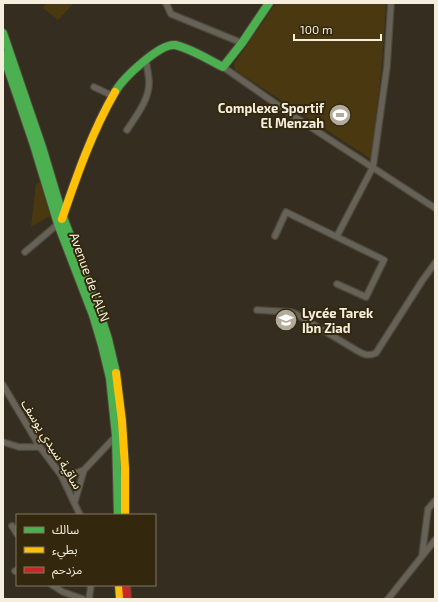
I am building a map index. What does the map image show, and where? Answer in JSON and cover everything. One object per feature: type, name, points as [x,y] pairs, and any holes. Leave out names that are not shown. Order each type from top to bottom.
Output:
[{"type":"main road","points":[[60,221],[102,115],[117,89],[132,71],[164,47],[173,45],[182,47],[223,67],[270,3]]},
{"type":"main road","points":[[3,33],[42,147],[60,221],[100,314],[118,380],[118,514]]},
{"type":"main road","name":"Avenue de l'ALN","points":[[3,54],[60,221]]},
{"type":"main road","points":[[119,436],[125,514]]},
{"type":"main road","points":[[119,586],[120,599]]},
{"type":"main road","points":[[126,586],[127,599]]},
{"type":"street","points":[[166,3],[171,14],[242,43]]},
{"type":"street","points":[[337,236],[373,167],[387,66],[391,3]]},
{"type":"street","points":[[127,130],[145,101],[148,92],[149,82],[146,61]]},
{"type":"street","points":[[223,67],[292,115],[435,208]]},
{"type":"street","points":[[94,87],[113,96]]},
{"type":"street","points":[[275,236],[286,212],[384,260],[366,297],[337,284]]},
{"type":"street","points":[[25,252],[60,221]]},
{"type":"street","points":[[257,310],[291,312],[356,350],[371,355],[376,353],[435,263]]},
{"type":"street","name":"ساقية سيدي يوسف","points":[[3,385],[40,447],[61,475],[75,501],[80,514]]},
{"type":"street","points":[[61,475],[73,474],[84,470],[119,436]]},
{"type":"street","points":[[3,442],[19,447],[40,447]]},
{"type":"street","points":[[75,501],[84,470]]},
{"type":"street","points":[[422,556],[428,509],[435,501]]},
{"type":"street","points":[[12,526],[16,532]]},
{"type":"street","points":[[388,599],[435,540]]},
{"type":"street","points":[[54,586],[63,592],[83,599]]},
{"type":"street","points":[[89,599],[91,586]]},
{"type":"shaded area","points":[[47,3],[74,3],[58,20],[43,8]]},
{"type":"shaded area","name":"Complexe Sportif El Menzah","points":[[276,3],[386,3],[382,63],[371,159],[235,70],[234,64]]},
{"type":"shaded area","points":[[40,182],[50,216],[31,227],[36,184]]},
{"type":"traffic: fast","points":[[115,92],[142,62],[168,46],[175,45],[187,49],[223,67],[242,43],[269,3]]},
{"type":"traffic: fast","points":[[3,33],[42,147],[63,217],[100,314],[116,373]]},
{"type":"traffic: fast","points":[[3,54],[34,145],[58,224],[93,315],[102,345],[110,378],[116,436],[118,514]]},
{"type":"traffic: slow","points":[[62,219],[92,138],[115,92]]},
{"type":"traffic: slow","points":[[116,373],[122,421],[125,468],[125,514]]},
{"type":"traffic: slow","points":[[119,586],[120,599]]},
{"type":"traffic: jam","points":[[126,586],[127,599]]},
{"type":"place","name":"Complexe Sportif El Menzah","points":[[340,115]]},
{"type":"place","name":"Lycée Tarek Ibn Ziad","points":[[286,320]]}]
